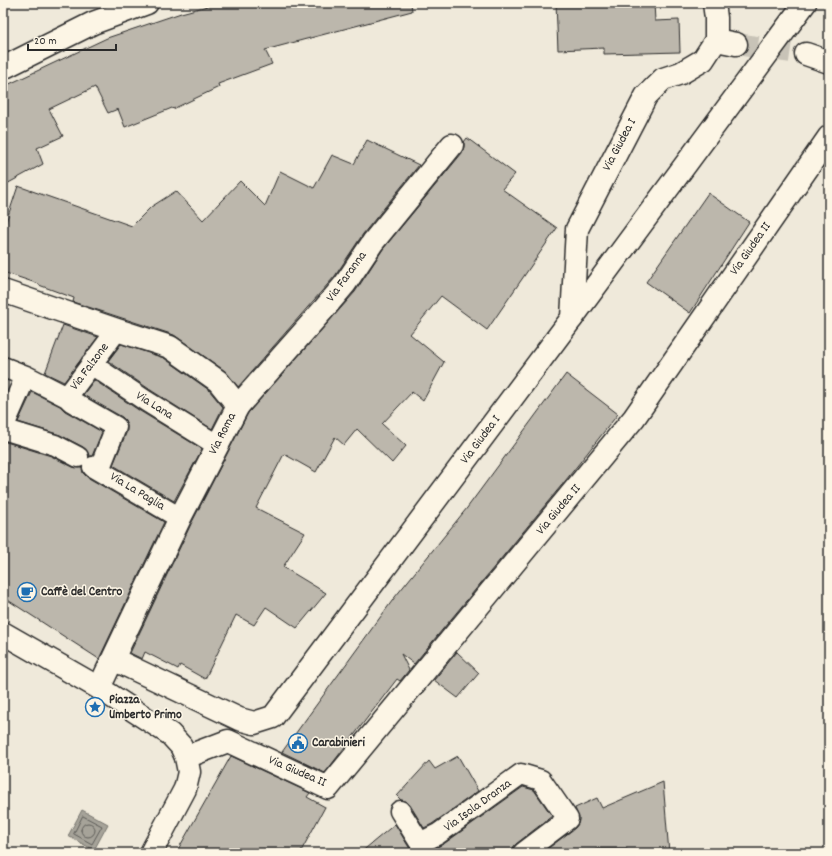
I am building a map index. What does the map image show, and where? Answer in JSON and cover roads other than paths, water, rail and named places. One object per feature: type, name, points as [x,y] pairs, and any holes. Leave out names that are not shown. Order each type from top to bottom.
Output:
[{"type":"street","points":[[3,68],[93,23],[147,3]]},
{"type":"street","name":"Via Giudea I","points":[[113,659],[239,719],[254,723],[273,717],[572,318],[577,229],[646,96],[663,79],[681,73],[703,60],[726,42],[716,18],[714,3]]},
{"type":"street","points":[[572,318],[805,3]]},
{"type":"street","points":[[806,54],[829,62]]},
{"type":"street","name":"Via Giudea II","points":[[186,757],[228,741],[328,788],[634,418],[829,137]]},
{"type":"street","name":"Via Faranna","points":[[238,406],[345,284],[373,242],[452,145]]},
{"type":"street","name":"Via Roma","points":[[3,291],[170,347],[218,381],[238,406],[180,518],[99,688]]},
{"type":"street","name":"Via Falzone","points":[[90,465],[116,427],[71,401],[67,397],[117,330]]},
{"type":"street","name":"Via Lana","points":[[91,364],[146,401],[217,445]]},
{"type":"street","points":[[3,367],[26,376],[67,397]]},
{"type":"street","name":"Via La Paglia","points":[[26,376],[3,428],[55,445],[180,518]]},
{"type":"street","points":[[3,633],[99,688],[170,734],[181,746],[186,757],[189,772],[185,789],[151,853]]},
{"type":"street","name":"Via Isola Dranza","points":[[400,810],[420,843],[438,834],[521,774],[541,780],[568,819],[523,853]]},
{"type":"water","points":[[82,810],[108,824],[94,850],[68,836]]},
{"type":"tunnel","points":[[736,44],[806,54]]},
{"type":"place","name":"Caffè del Centro","points":[[27,592]]},
{"type":"place","name":"Piazza Umberto Primo","points":[[95,707]]},
{"type":"place","name":"Carabinieri","points":[[298,743]]}]
